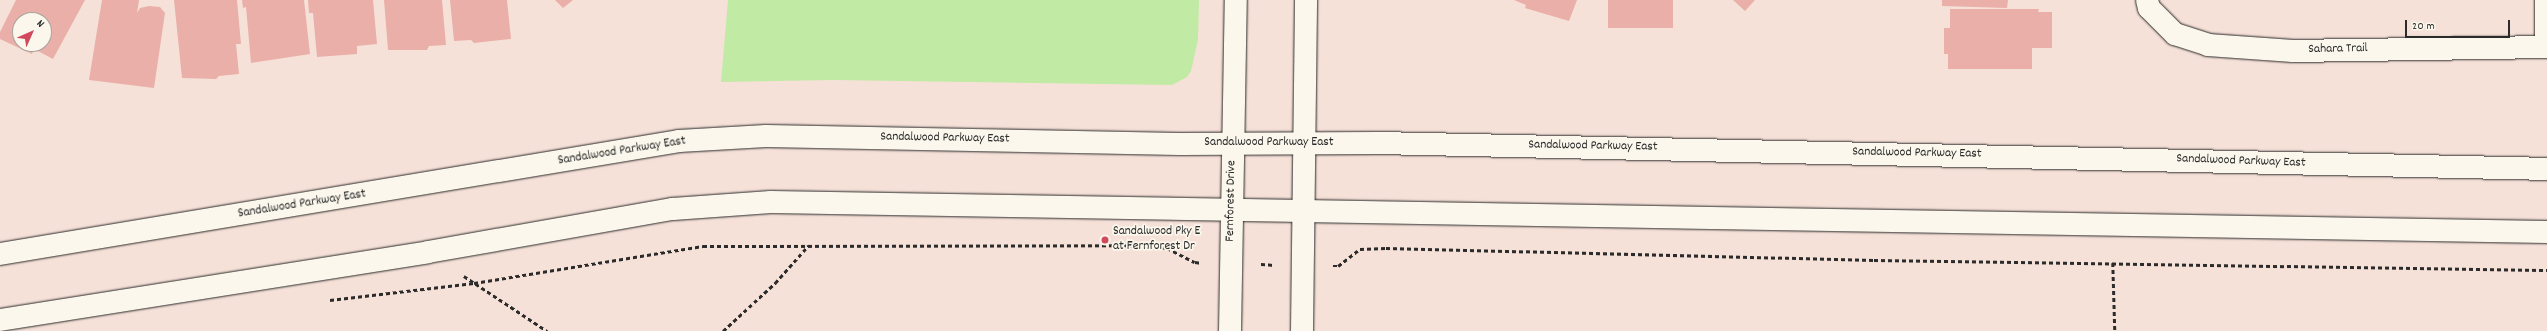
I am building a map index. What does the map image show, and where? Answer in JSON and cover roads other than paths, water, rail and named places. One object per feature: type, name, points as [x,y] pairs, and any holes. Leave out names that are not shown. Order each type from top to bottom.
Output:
[{"type":"main road","name":"Fernforest Drive","points":[[1230,331],[1236,0]]},
{"type":"main road","points":[[1302,331],[1305,212],[1306,0]]},
{"type":"main road","name":"Sahara Trail","points":[[2147,0],[2149,8],[2175,34],[2208,45],[2294,50],[2546,47]]},
{"type":"main road","points":[[2546,0],[2546,47]]},
{"type":"main road","name":"Sandalwood Parkway East","points":[[0,254],[680,141],[766,136],[1233,143],[1305,142],[2547,169]]},
{"type":"main road","points":[[0,320],[428,252],[673,209],[721,204],[836,202],[1305,212],[1563,214],[2547,232]]},
{"type":"place","name":"Sandalwood Pky E at Fernforest Dr","points":[[1105,240]]}]
